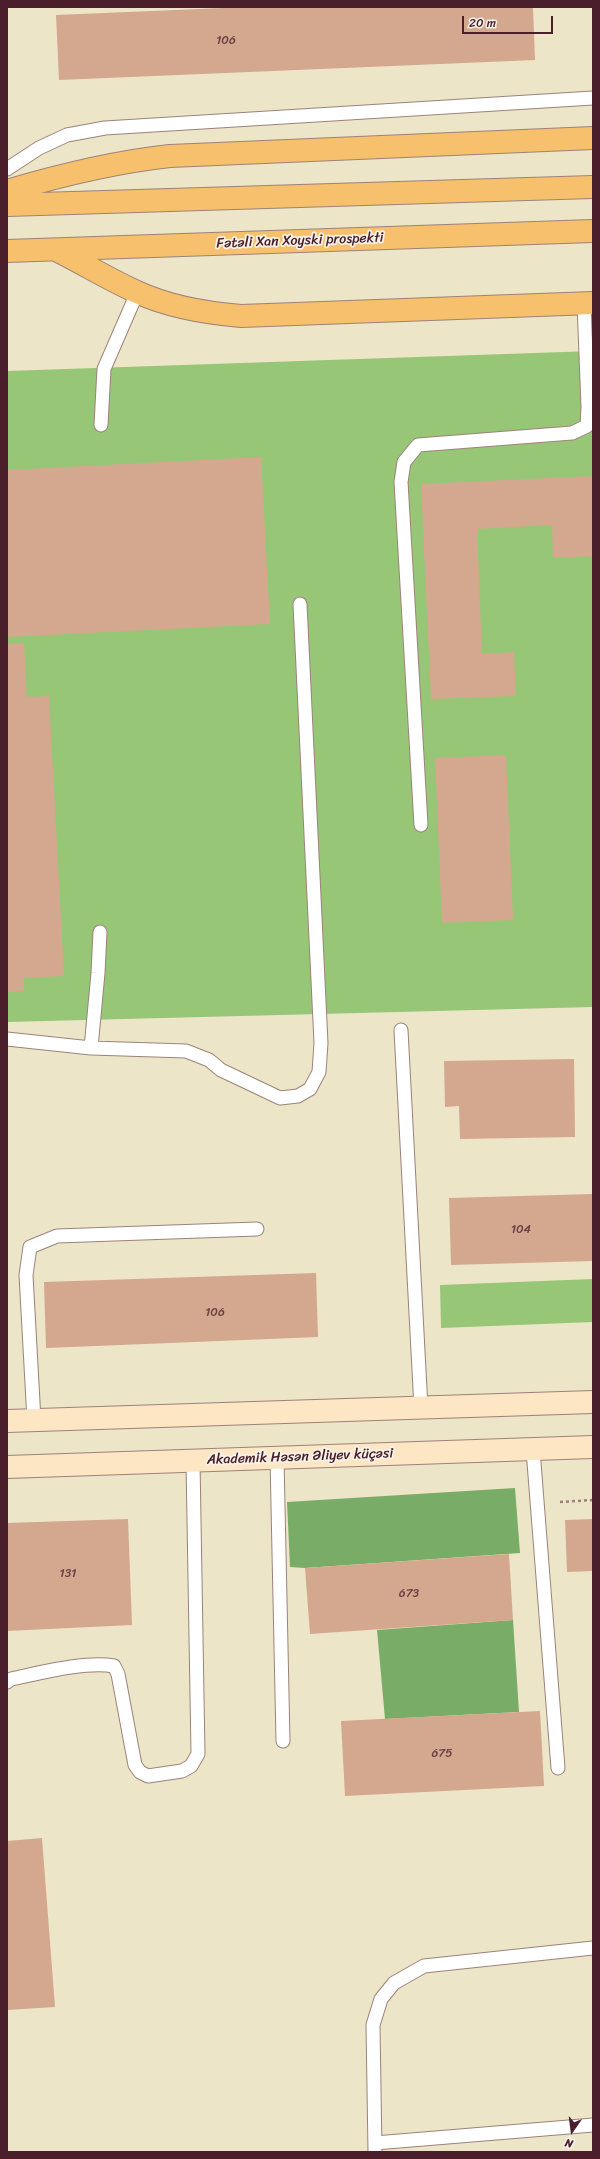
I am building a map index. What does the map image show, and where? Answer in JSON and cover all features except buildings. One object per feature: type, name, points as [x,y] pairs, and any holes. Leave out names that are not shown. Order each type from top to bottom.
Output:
[{"type":"main road","points":[[7,191],[80,170],[120,162],[170,156],[593,138]]},
{"type":"main road","points":[[7,205],[593,187]]},
{"type":"main road","name":"Fətəli Xan Xoyski prospekti","points":[[7,251],[593,231]]},
{"type":"main road","points":[[57,250],[137,293],[178,307],[207,313],[241,316],[589,303]]},
{"type":"main road","points":[[7,1421],[593,1402]]},
{"type":"main road","name":"Akademik Həsən Əliyev küçəsi","points":[[7,1467],[593,1447]]},
{"type":"lane","points":[[7,169],[39,148],[67,135],[105,128],[593,98]]},
{"type":"lane","points":[[101,425],[104,369],[137,293]]},
{"type":"lane","points":[[421,825],[401,482],[404,462],[418,445],[572,433],[587,426],[589,303]]},
{"type":"lane","points":[[7,1039],[91,1048],[186,1051],[208,1060],[221,1070],[280,1098],[298,1096],[310,1089],[319,1072],[321,1043],[300,604]]},
{"type":"lane","points":[[91,1048],[100,932]]},
{"type":"lane","points":[[401,1030],[421,1408]]},
{"type":"lane","points":[[34,1420],[26,1275],[30,1247],[57,1236],[256,1229]]},
{"type":"lane","points":[[533,1450],[558,1768]]},
{"type":"lane","points":[[277,1458],[283,1741]]},
{"type":"lane","points":[[7,1682],[11,1679],[58,1669],[106,1665],[114,1666],[118,1674],[135,1765],[140,1772],[148,1776],[182,1771],[192,1766],[198,1754],[193,1461]]},
{"type":"lane","points":[[593,1948],[424,1966],[394,1983],[381,1999],[373,2024],[375,2147],[593,2125]]},
{"type":"path","points":[[537,1503],[593,1500]]},
{"type":"green space","points":[[593,351],[593,1007],[7,1022],[7,371]]},
{"type":"green space","points":[[593,1279],[593,1322],[441,1328],[440,1285]]},
{"type":"green space","points":[[515,1488],[520,1553],[305,1568],[290,1567],[287,1502]]},
{"type":"green space","points":[[513,1620],[519,1712],[385,1719],[377,1630]]}]
